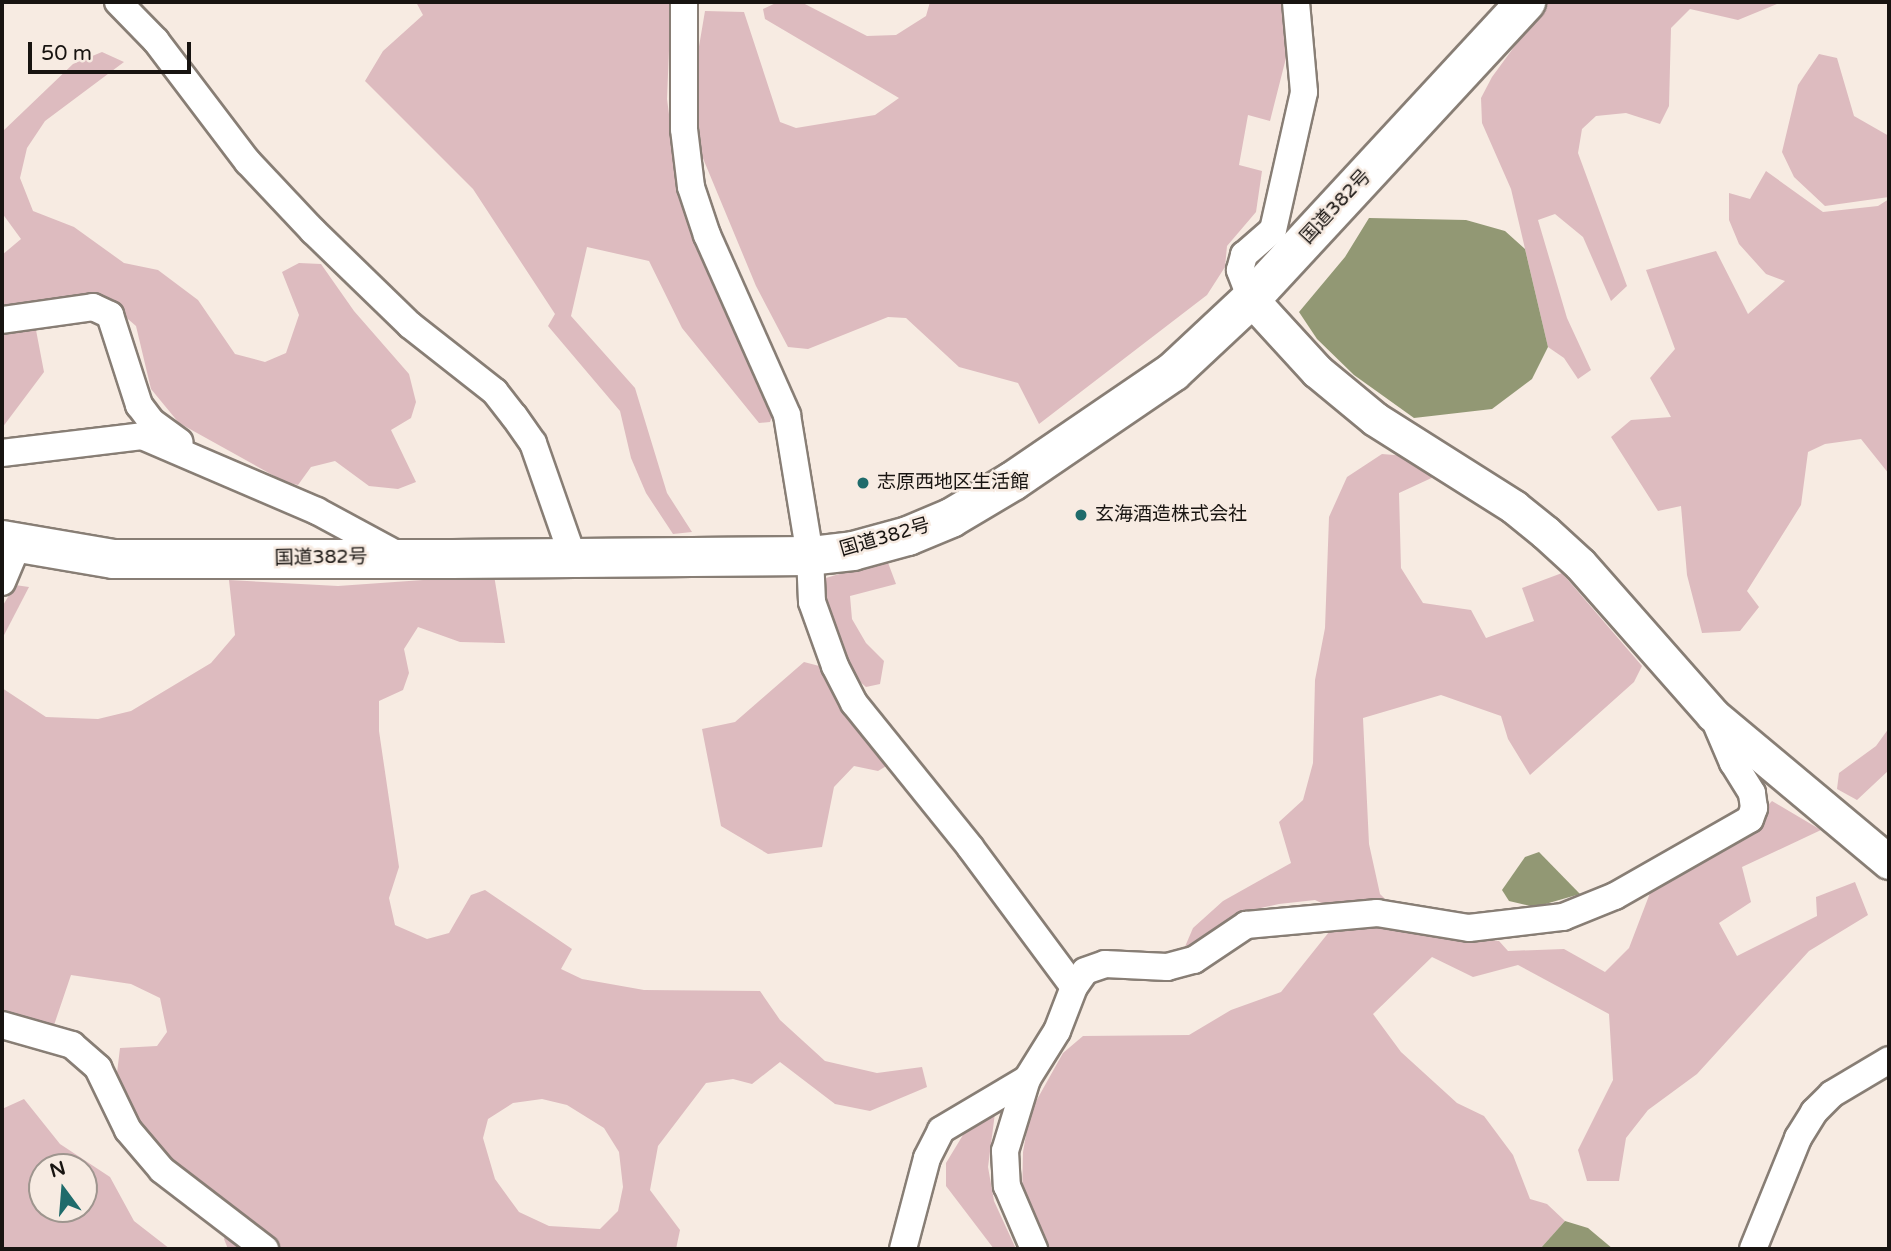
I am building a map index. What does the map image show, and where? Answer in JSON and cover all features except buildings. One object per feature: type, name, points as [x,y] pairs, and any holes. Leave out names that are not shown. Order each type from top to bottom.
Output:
[{"type":"highway","name":"国道382号","points":[[10,542],[113,559],[573,557],[810,555],[853,551],[908,536],[951,517],[1013,481],[1173,372],[1251,299],[1526,2]]},
{"type":"street","points":[[118,2],[156,41],[248,162],[313,231],[410,325],[495,392],[533,443],[573,557]]},
{"type":"street","points":[[684,2],[684,129],[691,187],[707,235],[787,415],[810,555],[811,602],[854,703],[970,847],[1074,987]]},
{"type":"street","points":[[1296,2],[1304,92],[1273,230],[1244,255],[1240,270],[1251,299],[1317,371],[1375,419],[1514,507],[1545,532],[1580,564],[1713,715],[1889,862]]},
{"type":"street","points":[[2,320],[93,307],[110,316],[139,405],[152,422],[216,467]]},
{"type":"street","points":[[2,453],[142,436],[216,467],[262,491],[317,511],[403,557]]},
{"type":"street","points":[[2,582],[10,542]]},
{"type":"street","points":[[1034,1249],[1007,1186],[1005,1151],[1027,1079],[1057,1031],[1074,987],[1085,971],[1105,964],[1167,967],[1194,960],[1246,925],[1377,913],[1469,928],[1563,917],[1615,896],[1750,818],[1754,808],[1752,793],[1733,763],[1713,715]]},
{"type":"street","points":[[2,1025],[72,1045],[99,1068],[128,1130],[162,1170],[265,1249]]},
{"type":"street","points":[[1753,1249],[1798,1138],[1814,1112],[1832,1094],[1889,1060]]},
{"type":"street","points":[[902,1249],[927,1158],[941,1130],[1027,1079]]},
{"type":"shaded area","points":[[416,2],[671,2],[667,99],[679,191],[774,412],[770,422],[759,423],[682,328],[649,261],[587,247],[571,316],[635,388],[667,493],[692,532],[673,534],[646,493],[631,458],[620,411],[548,326],[555,314],[473,189],[365,81],[383,51],[423,15]]},
{"type":"shaded area","points":[[778,2],[801,2],[867,36],[896,35],[926,16],[930,2],[1282,2],[1286,58],[1270,121],[1248,115],[1239,165],[1262,171],[1256,212],[1227,246],[1225,267],[1207,295],[1039,424],[1018,383],[959,367],[906,318],[888,317],[808,349],[788,347],[756,286],[702,156],[694,76],[705,11],[744,12],[780,122],[796,128],[875,115],[899,98],[765,19],[763,9]]},
{"type":"shaded area","points":[[1547,2],[1782,2],[1738,20],[1690,9],[1671,28],[1669,106],[1660,124],[1626,113],[1596,116],[1582,129],[1578,153],[1627,286],[1611,301],[1583,237],[1555,214],[1538,220],[1567,318],[1591,370],[1578,379],[1564,358],[1548,347],[1511,189],[1482,123],[1481,98],[1492,77]]},
{"type":"shaded area","points":[[102,52],[124,62],[45,121],[27,148],[20,178],[33,211],[74,227],[124,263],[158,270],[198,300],[235,354],[265,362],[286,353],[299,315],[282,272],[299,263],[321,264],[354,311],[409,374],[416,402],[411,418],[391,430],[416,482],[398,489],[369,486],[335,461],[311,467],[298,485],[285,482],[179,423],[151,389],[136,326],[106,300],[32,309],[44,372],[2,428],[2,255],[21,239],[2,213],[2,132],[73,64]]},
{"type":"shaded area","points":[[1819,54],[1837,58],[1854,116],[1889,136],[1889,197],[1825,206],[1794,177],[1782,152],[1798,85]]},
{"type":"shaded area","points":[[1766,171],[1823,212],[1878,206],[1889,199],[1889,474],[1861,439],[1825,444],[1808,452],[1801,505],[1747,591],[1759,607],[1740,631],[1702,633],[1687,575],[1681,506],[1658,511],[1611,437],[1631,420],[1671,417],[1650,378],[1675,349],[1646,270],[1716,251],[1748,314],[1785,281],[1766,274],[1739,244],[1729,220],[1729,193],[1750,199]]},
{"type":"shaded area","points":[[1369,218],[1466,220],[1505,231],[1525,249],[1548,347],[1532,379],[1492,409],[1414,418],[1354,375],[1317,339],[1299,312],[1345,257]]},
{"type":"shaded area","points":[[1382,454],[1406,456],[1438,475],[1399,493],[1401,568],[1423,603],[1471,610],[1486,638],[1534,621],[1522,588],[1562,573],[1642,666],[1634,682],[1530,775],[1508,739],[1501,716],[1441,695],[1363,718],[1369,844],[1380,894],[1415,928],[1428,935],[1499,941],[1508,951],[1564,949],[1605,972],[1629,948],[1650,893],[1733,841],[1772,801],[1821,830],[1742,867],[1751,902],[1719,923],[1737,956],[1817,916],[1816,897],[1855,882],[1868,915],[1809,951],[1697,1074],[1648,1110],[1626,1138],[1619,1181],[1587,1181],[1578,1150],[1613,1080],[1609,1014],[1518,965],[1473,977],[1432,957],[1373,1014],[1401,1052],[1457,1103],[1484,1116],[1513,1155],[1530,1199],[1547,1204],[1565,1221],[1540,1249],[1048,1249],[1022,1200],[1023,1152],[1030,1112],[1063,1053],[1083,1036],[1189,1035],[1231,1010],[1281,992],[1333,927],[1330,907],[1315,900],[1279,904],[1247,911],[1207,939],[1184,949],[1193,928],[1223,901],[1291,863],[1279,822],[1303,800],[1313,763],[1315,680],[1325,628],[1329,517],[1347,477]]},
{"type":"shaded area","points":[[887,560],[896,584],[850,596],[852,619],[866,643],[884,661],[880,684],[866,687],[852,675],[819,580]]},
{"type":"shaded area","points":[[494,575],[505,643],[460,642],[418,627],[404,649],[409,673],[403,690],[379,701],[379,731],[399,867],[389,898],[395,925],[427,939],[449,933],[471,895],[485,890],[572,949],[561,969],[582,979],[644,990],[760,991],[780,1020],[825,1061],[877,1073],[922,1067],[927,1087],[870,1111],[835,1104],[780,1062],[752,1084],[733,1079],[706,1083],[658,1146],[650,1190],[680,1230],[676,1249],[228,1249],[224,1239],[237,1215],[160,1156],[124,1100],[117,1073],[120,1048],[157,1046],[167,1032],[160,998],[131,984],[71,975],[53,1028],[2,1014],[2,688],[46,717],[98,719],[131,711],[211,663],[235,635],[229,580],[338,586]],"holes":[[[542,1099],[567,1105],[604,1128],[619,1152],[623,1187],[618,1211],[600,1229],[549,1226],[519,1212],[495,1179],[483,1138],[488,1119],[513,1103]]]},
{"type":"shaded area","points":[[15,585],[29,587],[2,639],[2,607]]},
{"type":"shaded area","points":[[804,662],[823,667],[888,765],[878,771],[854,766],[834,787],[822,847],[768,854],[721,826],[702,729],[735,722]]},
{"type":"shaded area","points":[[1889,728],[1889,770],[1857,800],[1837,789],[1839,773],[1876,746]]},
{"type":"shaded area","points":[[1539,852],[1580,894],[1535,907],[1509,901],[1502,890],[1525,857]]},
{"type":"shaded area","points":[[24,1099],[60,1144],[74,1153],[28,1153],[28,1223],[98,1223],[98,1169],[110,1177],[134,1221],[170,1249],[2,1249],[2,1109]]},
{"type":"shaded area","points":[[995,1113],[988,1167],[994,1201],[1016,1249],[994,1249],[946,1186],[946,1163],[966,1130]]},
{"type":"shaded area","points":[[1565,1221],[1588,1228],[1613,1249],[1540,1249]]},
{"type":"place","name":"志原西地区生活館","points":[[863,483]]},
{"type":"place","name":"玄海酒造株式会社","points":[[1081,515]]}]
